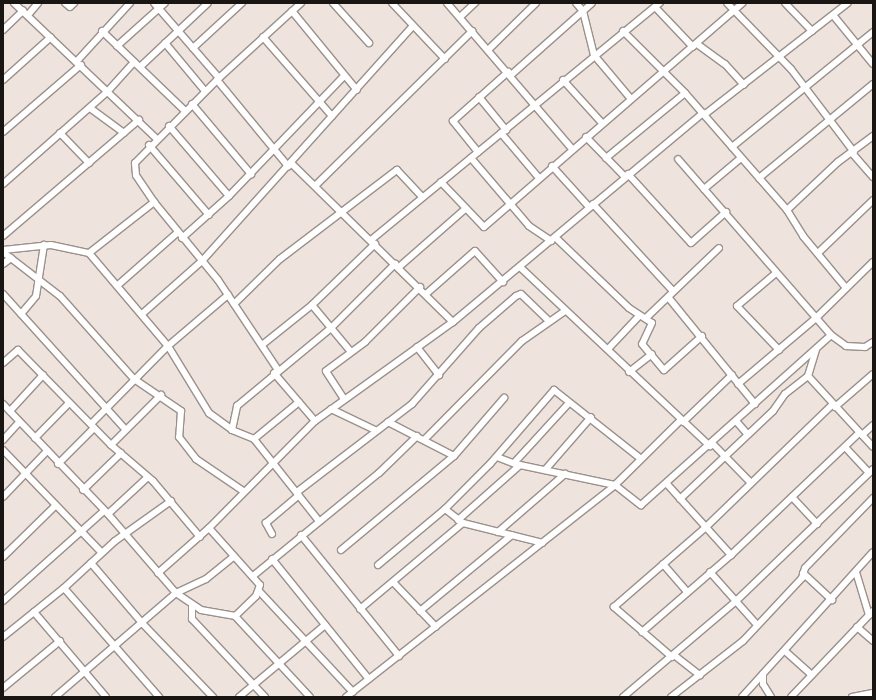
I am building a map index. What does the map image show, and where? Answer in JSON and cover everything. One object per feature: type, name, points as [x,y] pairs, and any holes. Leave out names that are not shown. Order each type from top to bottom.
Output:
[{"type":"street","points":[[14,3],[52,37],[156,138]]},
{"type":"street","points":[[3,30],[38,3]]},
{"type":"street","points":[[65,3],[70,7],[74,3]]},
{"type":"street","points":[[3,132],[79,63],[102,31],[130,3]]},
{"type":"street","points":[[154,3],[193,48],[273,149],[344,212],[453,322]]},
{"type":"street","points":[[117,46],[165,3]]},
{"type":"street","points":[[140,67],[179,32],[208,3]]},
{"type":"street","points":[[193,48],[242,3]]},
{"type":"street","points":[[301,3],[156,138],[137,158],[135,169],[154,202],[177,233],[202,261],[228,295],[262,344],[276,372],[315,420]]},
{"type":"street","points":[[333,3],[369,43]]},
{"type":"street","points":[[392,3],[445,59]]},
{"type":"street","points":[[447,3],[489,49],[572,149]]},
{"type":"street","points":[[460,17],[475,3]]},
{"type":"street","points":[[489,49],[536,3]]},
{"type":"street","points":[[576,3],[583,11],[594,54],[631,99]]},
{"type":"street","points":[[478,152],[453,121],[479,97],[592,3]]},
{"type":"street","points":[[727,3],[780,57],[805,86],[828,122],[873,177]]},
{"type":"street","points":[[440,182],[483,228],[552,166],[695,46],[743,3]]},
{"type":"street","points":[[785,3],[812,31]]},
{"type":"street","points":[[158,573],[200,537],[243,491],[315,420],[453,322],[521,268],[626,175],[848,3]]},
{"type":"street","points":[[262,344],[312,305],[373,242],[422,197],[504,132],[594,54],[657,5],[695,46],[725,64],[744,85]]},
{"type":"street","points":[[292,11],[357,90]]},
{"type":"street","points":[[833,15],[873,64]]},
{"type":"street","points":[[142,314],[202,261],[413,26]]},
{"type":"street","points":[[102,31],[185,111]]},
{"type":"street","points":[[315,186],[472,31]]},
{"type":"street","points":[[623,31],[661,73],[685,93],[787,210],[818,253],[846,288]]},
{"type":"street","points":[[732,147],[873,32]]},
{"type":"street","points":[[3,80],[52,37]]},
{"type":"street","points":[[263,37],[318,102],[332,116]]},
{"type":"street","points":[[165,43],[205,91]]},
{"type":"street","points":[[3,184],[90,108],[108,91],[134,62]]},
{"type":"street","points":[[182,238],[209,215],[251,174],[273,149],[344,76]]},
{"type":"street","points":[[563,80],[602,124]]},
{"type":"street","points":[[759,178],[873,84]]},
{"type":"street","points":[[606,158],[685,93]]},
{"type":"street","points":[[479,97],[539,178]]},
{"type":"street","points":[[192,104],[251,174]]},
{"type":"street","points":[[90,108],[124,133]]},
{"type":"street","points":[[3,235],[139,120]]},
{"type":"street","points":[[170,126],[229,196]]},
{"type":"street","points":[[60,133],[89,163]]},
{"type":"street","points":[[787,210],[838,162],[853,153],[873,136]]},
{"type":"street","points":[[586,137],[606,158],[626,175],[691,243],[726,212]]},
{"type":"street","points":[[149,145],[209,215]]},
{"type":"street","points":[[471,158],[529,226],[553,239],[639,316],[646,318],[652,328],[642,344],[666,371],[702,336]]},
{"type":"street","points":[[704,189],[741,158]]},
{"type":"street","points":[[678,159],[726,212],[776,273],[831,335],[846,346],[865,347],[873,342]]},
{"type":"street","points":[[552,166],[673,291]]},
{"type":"street","points":[[234,304],[280,258],[344,212],[399,169],[422,197]]},
{"type":"street","points":[[818,253],[873,200]]},
{"type":"street","points":[[89,254],[154,202]]},
{"type":"street","points":[[232,430],[237,406],[276,372],[331,328],[397,266],[465,209]]},
{"type":"street","points":[[118,285],[177,233]]},
{"type":"street","points":[[21,314],[36,296],[44,245]]},
{"type":"street","points":[[3,251],[44,245],[89,254],[118,285],[168,346],[210,413],[232,430],[254,439],[319,521]]},
{"type":"street","points":[[646,318],[719,248]]},
{"type":"street","points":[[3,251],[60,296],[134,379],[162,395],[181,412],[179,438],[196,459],[243,491]]},
{"type":"street","points":[[426,294],[476,251],[503,282]]},
{"type":"street","points":[[3,264],[11,258]]},
{"type":"street","points":[[738,384],[816,318],[873,262]]},
{"type":"street","points":[[521,268],[565,311],[609,348],[630,372],[682,421],[725,457],[751,483]]},
{"type":"street","points":[[776,273],[737,306],[779,350]]},
{"type":"street","points":[[344,399],[326,373],[351,352],[420,287]]},
{"type":"street","points":[[3,294],[126,430]]},
{"type":"street","points":[[272,534],[266,524],[298,494],[375,430],[388,422],[438,375],[480,328],[518,294],[549,321]]},
{"type":"street","points":[[58,464],[134,379],[168,346],[228,295]]},
{"type":"street","points":[[668,296],[702,336],[755,404]]},
{"type":"street","points":[[312,305],[351,352]]},
{"type":"street","points":[[425,439],[489,373],[549,321],[565,311]]},
{"type":"street","points":[[609,348],[639,316]]},
{"type":"street","points":[[497,457],[517,464],[615,485],[639,506],[667,484],[711,445],[831,335]]},
{"type":"street","points":[[417,347],[438,375]]},
{"type":"street","points":[[680,499],[748,435],[785,394],[808,376],[816,348]]},
{"type":"street","points":[[3,363],[17,350],[111,445],[148,477],[171,501],[200,537]]},
{"type":"street","points":[[630,372],[652,354]]},
{"type":"street","points":[[700,676],[642,632],[614,607],[706,527],[834,406],[873,374]]},
{"type":"street","points":[[10,411],[43,375]]},
{"type":"street","points":[[346,697],[615,485],[732,375]]},
{"type":"street","points":[[808,376],[873,447]]},
{"type":"street","points":[[378,565],[445,509],[497,457],[552,390],[591,417],[641,459]]},
{"type":"street","points":[[111,445],[162,395]]},
{"type":"street","points":[[341,550],[454,456],[504,398]]},
{"type":"street","points":[[254,439],[299,402]]},
{"type":"street","points":[[35,438],[69,403]]},
{"type":"street","points":[[360,610],[460,522],[517,464],[570,403]]},
{"type":"street","points":[[3,404],[125,534],[176,593],[192,605],[207,612],[226,612],[235,616],[310,697]]},
{"type":"street","points":[[331,409],[375,430]]},
{"type":"street","points":[[545,470],[591,417]]},
{"type":"street","points":[[736,421],[748,435]]},
{"type":"street","points":[[3,440],[19,422]]},
{"type":"street","points":[[388,422],[425,439],[454,456]]},
{"type":"street","points":[[642,632],[731,555],[845,447],[873,425]]},
{"type":"street","points":[[253,576],[379,472],[417,436]]},
{"type":"street","points":[[623,697],[736,601],[871,471],[845,447]]},
{"type":"street","points":[[3,450],[55,506],[101,552]]},
{"type":"street","points":[[3,497],[47,451]]},
{"type":"street","points":[[83,490],[121,453]]},
{"type":"street","points":[[498,532],[565,474]]},
{"type":"street","points":[[3,600],[148,477]]},
{"type":"street","points":[[667,484],[731,555]]},
{"type":"street","points":[[792,497],[817,524]]},
{"type":"street","points":[[671,697],[737,647],[873,498]]},
{"type":"street","points":[[3,637],[64,588],[101,552],[171,501]]},
{"type":"street","points":[[3,557],[55,506]]},
{"type":"street","points":[[445,509],[460,522],[543,543]]},
{"type":"street","points":[[209,528],[260,585],[259,591],[235,616]]},
{"type":"street","points":[[301,535],[360,610],[399,656]]},
{"type":"street","points":[[420,611],[512,535]]},
{"type":"street","points":[[742,697],[832,600],[873,552]]},
{"type":"street","points":[[55,697],[86,672],[176,593],[206,579],[234,556]]},
{"type":"street","points":[[272,559],[369,679]]},
{"type":"street","points":[[91,563],[142,623],[213,697]]},
{"type":"street","points":[[663,564],[687,592]]},
{"type":"street","points":[[710,572],[757,625]]},
{"type":"street","points":[[791,697],[871,613],[856,572]]},
{"type":"street","points":[[803,573],[832,600]]},
{"type":"street","points":[[393,582],[436,627]]},
{"type":"street","points":[[64,588],[159,697]]},
{"type":"street","points":[[259,591],[308,641],[353,692]]},
{"type":"street","points":[[192,605],[192,619],[265,697]]},
{"type":"street","points":[[34,612],[60,640],[106,697]]},
{"type":"street","points":[[239,697],[255,686],[325,625]]},
{"type":"street","points":[[857,627],[873,641]]},
{"type":"street","points":[[3,688],[60,640]]},
{"type":"street","points":[[785,651],[812,675]]},
{"type":"street","points":[[763,674],[763,684],[771,697]]},
{"type":"street","points":[[852,697],[873,693]]}]
